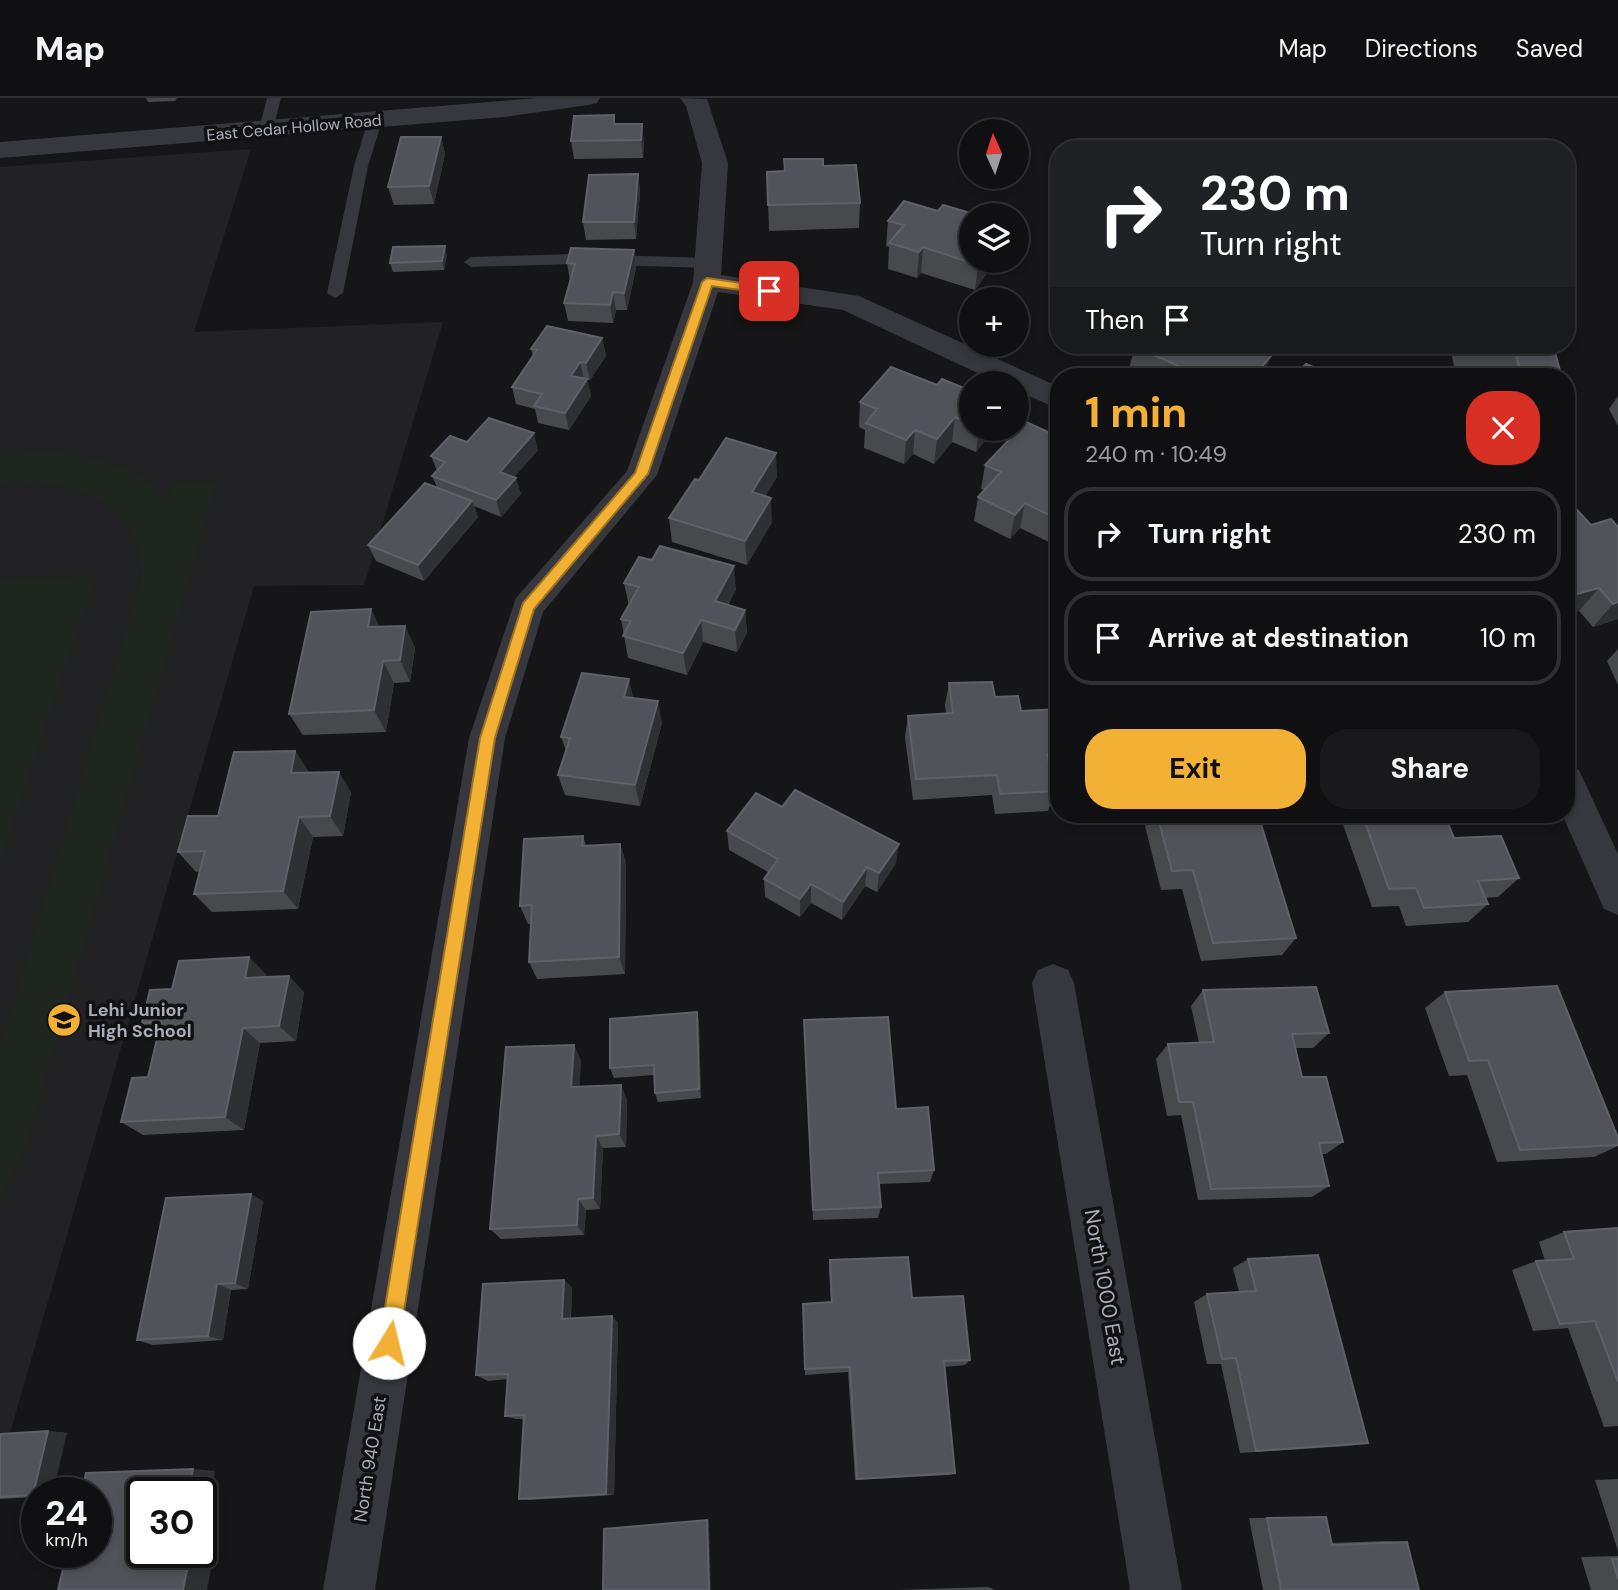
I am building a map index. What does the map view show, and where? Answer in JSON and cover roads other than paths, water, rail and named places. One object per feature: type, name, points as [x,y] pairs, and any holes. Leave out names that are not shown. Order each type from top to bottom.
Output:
[{"type":"street","name":"East Cedar Hollow Road","points":[[0,150],[504,110],[588,98]]},
{"type":"street","name":"North 940 East","points":[[349,1590],[487,738],[528,607],[641,474],[708,272],[715,163],[698,104],[692,98]]},
{"type":"street","points":[[708,272],[849,302],[1050,395]]},
{"type":"street","points":[[1575,801],[1618,897]]},
{"type":"street","name":"North 1000 East","points":[[1053,983],[1156,1590]]},
{"type":"lane","points":[[266,130],[274,98]]},
{"type":"lane","points":[[335,293],[361,166],[375,121]]},
{"type":"lane","points":[[471,262],[574,259],[708,272]]},
{"type":"place","name":"Lehi Junior High School","points":[[64,1020]]}]
